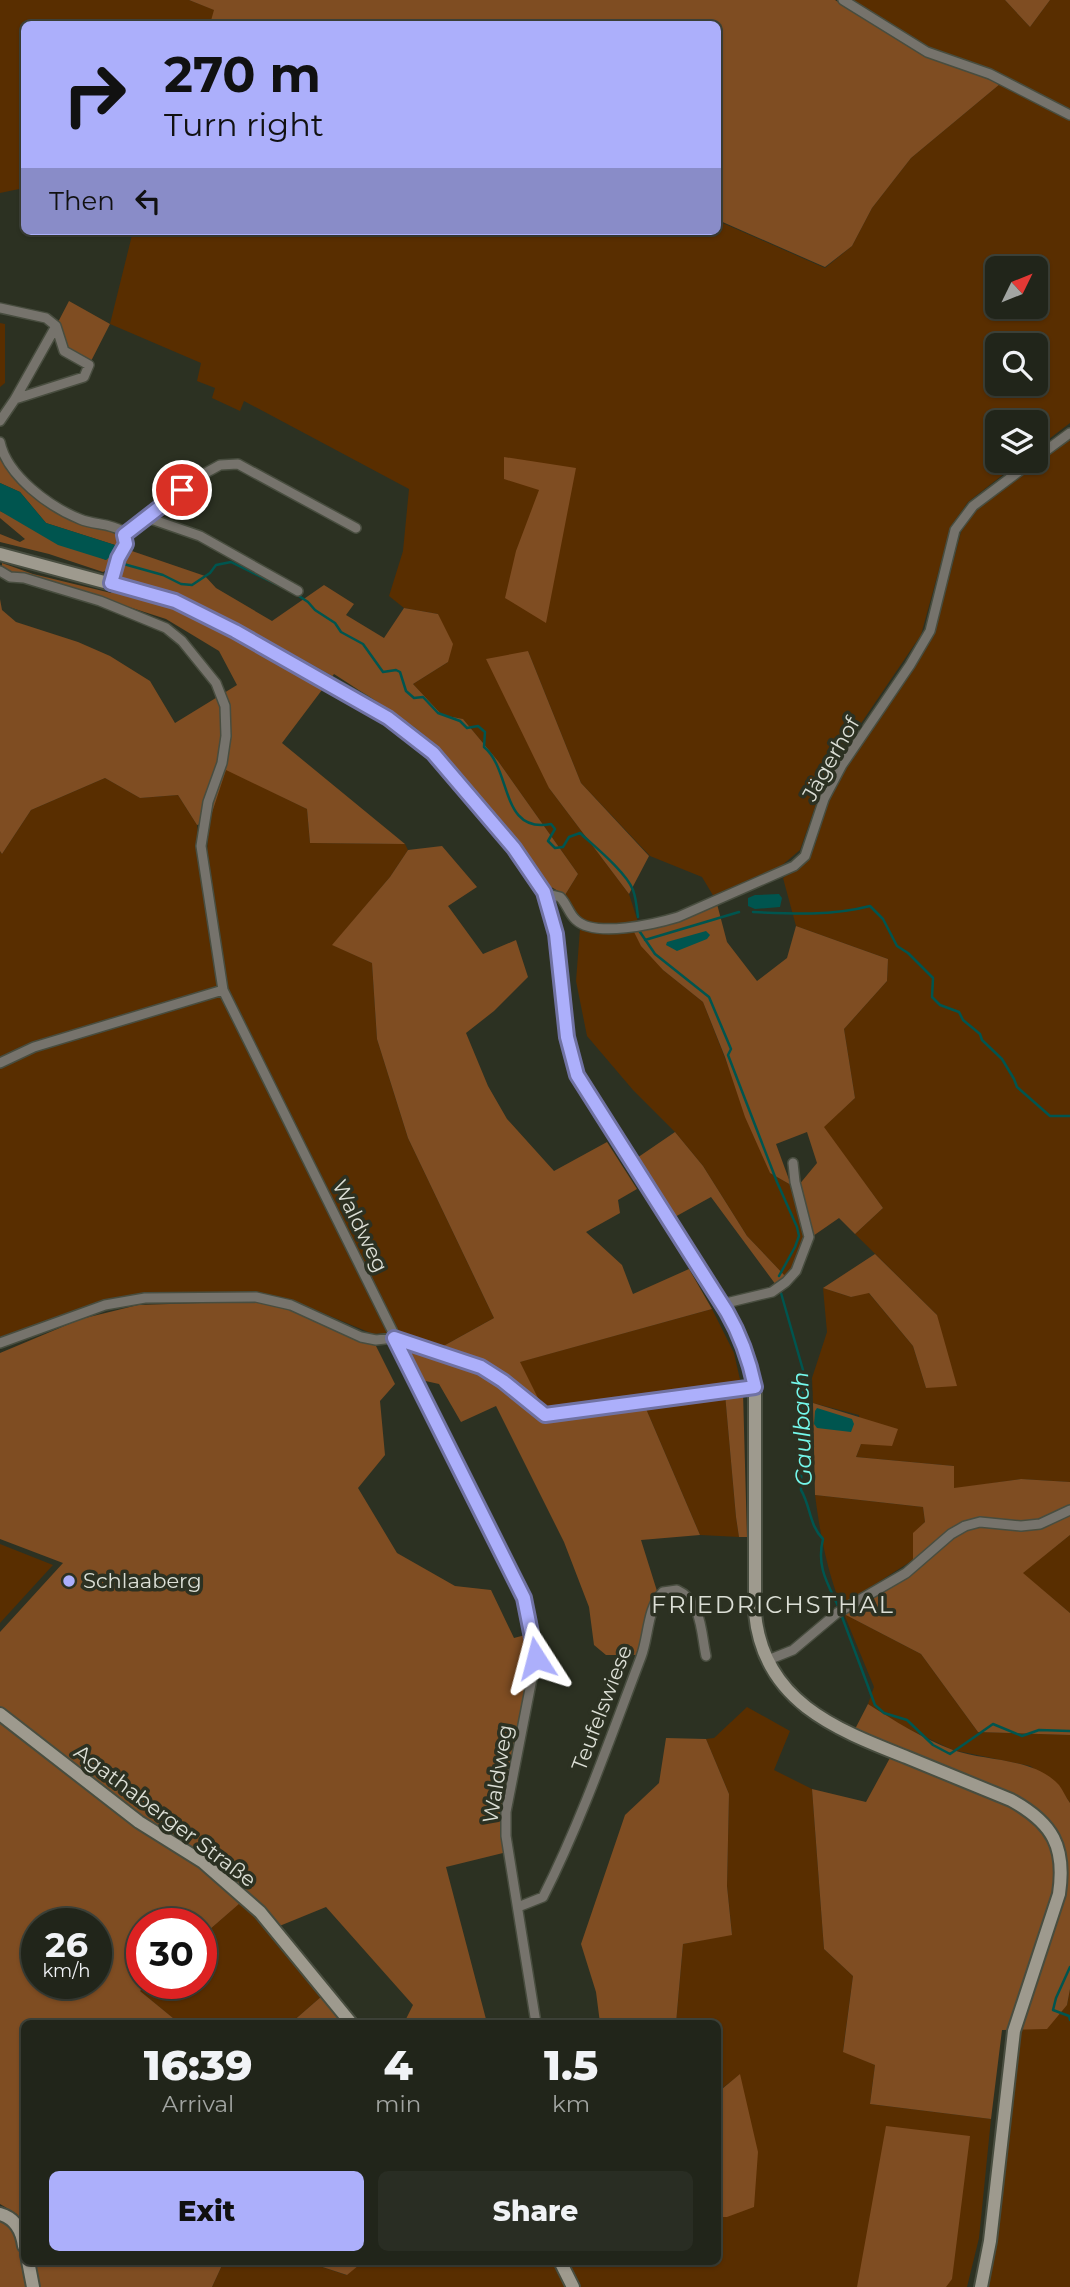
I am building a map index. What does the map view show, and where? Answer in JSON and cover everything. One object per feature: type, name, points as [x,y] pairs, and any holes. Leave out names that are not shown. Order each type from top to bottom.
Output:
[{"type":"main road","points":[[0,554],[175,601],[365,703],[399,725],[433,753],[514,848],[544,892],[556,934],[567,1037],[577,1075],[722,1304],[739,1333],[749,1360],[755,1387],[755,1613],[768,1660],[789,1690],[811,1712],[847,1732],[1032,1811],[1047,1826],[1059,1850],[1062,1872],[1059,1894],[1014,2031],[987,2266],[981,2287]]},
{"type":"main road","name":"Agathaberger Straße","points":[[0,1714],[139,1822],[203,1862],[260,1912],[349,2020]]},
{"type":"main road","points":[[0,2214],[8,2216],[17,2226],[21,2237]]},
{"type":"main road","points":[[29,2265],[33,2287]]},
{"type":"main road","points":[[562,2265],[573,2287]]},
{"type":"street","points":[[843,0],[927,51],[990,74],[1070,115]]},
{"type":"street","points":[[0,308],[46,318],[55,326],[64,351],[89,365],[83,377],[15,400]]},
{"type":"street","points":[[0,421],[15,400],[55,326]]},
{"type":"street","points":[[1048,449],[1070,433]]},
{"type":"street","points":[[0,442],[2,451],[22,478],[45,501],[82,520],[117,528],[124,535],[126,544],[111,583]]},
{"type":"street","points":[[124,535],[200,476],[220,465],[238,464],[356,528]]},
{"type":"street","name":"Jägerhof","points":[[544,892],[560,897],[583,926],[610,929],[662,922],[794,866],[805,856],[824,799],[842,765],[930,631],[956,530],[974,506],[1017,473]]},
{"type":"street","points":[[148,518],[200,536],[298,591]]},
{"type":"street","name":"Waldweg","points":[[0,571],[10,577],[24,578],[100,601],[166,628],[183,641],[216,683],[225,706],[226,736],[222,763],[208,802],[201,846],[223,990],[524,1598],[534,1637],[534,1680],[506,1812],[506,1836],[536,2020]]},
{"type":"street","points":[[0,1063],[34,1046],[223,990]]},
{"type":"street","points":[[722,1304],[772,1292],[796,1271],[809,1237],[794,1182],[793,1163]]},
{"type":"street","points":[[0,1343],[105,1305],[145,1298],[256,1297],[291,1305],[361,1337],[394,1338],[481,1367],[545,1415],[755,1387]]},
{"type":"street","points":[[768,1660],[793,1650],[841,1611],[906,1573],[951,1534],[965,1526],[979,1522],[1021,1526],[1040,1524],[1070,1510]]},
{"type":"street","name":"Teufelswiese","points":[[519,1907],[543,1897],[563,1858],[646,1642],[654,1602],[663,1592],[677,1590],[687,1595],[695,1604],[706,1656]]},
{"type":"shaded area","points":[[0,0],[189,0],[215,10],[211,21],[21,21],[21,189],[0,193]]},
{"type":"shaded area","points":[[189,0],[835,0],[913,49],[1000,84],[911,158],[872,208],[852,246],[825,267],[721,221],[721,21],[211,21],[214,10]]},
{"type":"shaded area","points":[[849,0],[1005,0],[1030,27],[1050,0],[1070,0],[1070,111],[929,48]]},
{"type":"shaded area","points":[[1005,0],[1050,0],[1030,27]]},
{"type":"shaded area","points":[[1000,84],[1070,119],[1070,423],[1048,440],[1048,410],[985,410],[985,473],[1005,473],[968,502],[951,526],[921,635],[845,747],[822,787],[800,850],[780,867],[714,897],[702,877],[650,856],[581,783],[528,651],[549,788],[629,894],[638,922],[613,925],[594,925],[579,916],[565,895],[578,874],[498,761],[463,719],[442,715],[413,684],[448,662],[438,614],[404,608],[389,596],[403,551],[409,489],[244,401],[240,411],[212,398],[215,388],[197,381],[201,363],[110,324],[132,235],[721,235],[721,222],[825,268],[852,246],[872,208],[911,158]]},
{"type":"shaded area","points":[[69,301],[110,324],[89,365],[64,351],[56,326]]},
{"type":"shaded area","points":[[0,323],[5,324],[5,383],[0,387]]},
{"type":"shaded area","points":[[1070,438],[1070,1482],[1021,1479],[953,1489],[954,1466],[856,1457],[861,1444],[859,1415],[813,1403],[812,1378],[827,1332],[823,1288],[851,1297],[868,1292],[913,1346],[926,1388],[937,1315],[855,1234],[883,1208],[823,1127],[855,1098],[844,1029],[887,981],[888,959],[796,926],[783,878],[803,863],[815,845],[830,796],[856,751],[924,652],[936,628],[961,532],[976,510],[1024,473],[1048,473],[1048,455]]},
{"type":"shaded area","points":[[0,456],[44,504],[118,532],[123,540],[114,554],[110,568],[103,572],[49,554],[0,542],[0,534],[20,542],[25,539],[0,518],[0,511],[106,560],[115,545],[46,523],[20,492],[0,483]]},
{"type":"shaded area","points":[[504,457],[576,468],[546,623],[505,598],[516,551],[539,490],[504,479]]},
{"type":"shaded area","points":[[129,550],[205,576],[216,588],[272,621],[324,585],[354,604],[346,615],[384,638],[404,608],[438,614],[453,644],[448,662],[413,684],[442,715],[463,719],[498,761],[578,874],[565,895],[546,884],[530,860],[431,744],[394,713],[334,674],[282,743],[405,844],[310,843],[307,809],[226,770],[209,822],[197,825],[178,795],[140,798],[105,778],[31,810],[2,854],[0,599],[2,610],[16,622],[78,642],[110,656],[150,681],[175,723],[237,685],[219,651],[166,619],[2,569],[2,563],[33,574],[111,593],[121,577]]},
{"type":"shaded area","points":[[528,651],[581,783],[649,856],[629,894],[549,788],[486,659]]},
{"type":"shaded area","points":[[226,769],[307,809],[310,843],[405,844],[408,850],[390,877],[333,945],[372,963],[377,1039],[408,1138],[494,1318],[438,1349],[397,1336],[226,988],[207,852],[209,822]]},
{"type":"shaded area","points":[[105,778],[140,798],[178,795],[197,825],[210,944],[219,989],[0,1061],[0,851],[2,854],[31,810]]},
{"type":"shaded area","points":[[442,846],[477,887],[448,906],[483,954],[516,940],[528,977],[494,1011],[466,1033],[488,1086],[507,1119],[554,1171],[607,1142],[637,1189],[618,1200],[620,1213],[586,1232],[622,1265],[633,1294],[689,1269],[712,1309],[520,1362],[544,1410],[505,1378],[438,1349],[494,1318],[408,1138],[377,1039],[372,963],[332,945],[390,877],[408,850]]},
{"type":"shaded area","points":[[717,904],[727,942],[757,981],[787,958],[796,926],[888,959],[887,981],[844,1029],[855,1098],[824,1127],[883,1208],[855,1234],[839,1218],[813,1236],[798,1186],[817,1163],[807,1132],[776,1144],[791,1185],[770,1173],[745,1117],[703,1002],[663,970],[641,946],[633,930]]},
{"type":"shaded area","points":[[580,929],[595,932],[633,930],[663,970],[703,1002],[770,1173],[791,1185],[805,1236],[796,1264],[786,1277],[747,1236],[703,1166],[675,1132],[633,1090],[587,1036],[576,981]]},
{"type":"shaded area","points":[[221,996],[307,1164],[387,1333],[373,1334],[301,1304],[257,1294],[150,1293],[113,1298],[0,1337],[0,1066],[36,1048]]},
{"type":"shaded area","points":[[675,1132],[703,1166],[747,1236],[786,1277],[776,1285],[711,1197],[673,1218],[634,1160]]},
{"type":"shaded area","points":[[875,1254],[937,1315],[957,1386],[926,1388],[913,1346],[869,1293],[851,1297],[823,1288]]},
{"type":"shaded area","points":[[261,1301],[307,1315],[376,1346],[395,1384],[380,1401],[385,1455],[358,1488],[397,1553],[455,1586],[491,1590],[514,1638],[529,1634],[532,1659],[503,1803],[503,1853],[446,1867],[486,2020],[406,2020],[413,2005],[326,1907],[277,1927],[247,1897],[217,1923],[217,1908],[126,1908],[126,1999],[150,1999],[175,2020],[21,2020],[21,2221],[17,2214],[0,2204],[0,1632],[63,1563],[0,1539],[0,1353],[81,1319],[138,1305]]},
{"type":"shaded area","points":[[712,1309],[734,1353],[741,1384],[551,1412],[544,1410],[519,1362]]},
{"type":"shaded area","points":[[402,1343],[479,1369],[500,1382],[547,1420],[644,1404],[700,1535],[641,1540],[657,1591],[637,1655],[606,1655],[594,1645],[589,1607],[564,1542],[496,1406],[461,1422],[439,1384],[421,1380]]},
{"type":"shaded area","points":[[743,1392],[747,1537],[739,1537],[725,1394]]},
{"type":"shaded area","points":[[725,1394],[739,1537],[700,1535],[644,1404]]},
{"type":"shaded area","points":[[813,1403],[898,1429],[892,1446],[861,1444],[856,1457],[954,1466],[954,1488],[1021,1479],[1070,1482],[1070,1535],[1023,1573],[1070,1613],[1070,1735],[978,1732],[921,1654],[844,1614],[908,1575],[934,1552],[913,1560],[913,1533],[925,1522],[923,1507],[815,1495]]},
{"type":"shaded area","points":[[815,1495],[923,1507],[925,1522],[913,1534],[913,1560],[841,1606],[825,1552]]},
{"type":"shaded area","points":[[1070,1535],[1070,1613],[1022,1573]]},
{"type":"shaded area","points":[[0,1544],[53,1565],[0,1623]]},
{"type":"shaded area","points":[[844,1614],[921,1654],[978,1732],[1070,1735],[1070,1803],[1058,1785],[1030,1766],[953,1750],[902,1726],[868,1704],[874,1687]]},
{"type":"shaded area","points":[[868,1704],[942,1746],[1036,1769],[1059,1785],[1070,1803],[1070,1989],[1067,2005],[1047,2029],[1002,2030],[991,2119],[870,2104],[875,2065],[843,2052],[853,1976],[824,1949],[812,1789],[866,1802],[891,1756],[854,1731]]},
{"type":"shaded area","points":[[747,1707],[790,1731],[774,1770],[812,1789],[824,1949],[853,1976],[843,2051],[875,2065],[870,2104],[991,2119],[979,2238],[967,2287],[578,2287],[567,2265],[721,2265],[721,2217],[727,2217],[740,2075],[721,2089],[721,2020],[676,2020],[683,1944],[732,1934],[727,1886],[729,1794],[706,1739],[714,1738]]},
{"type":"shaded area","points":[[666,1738],[706,1739],[729,1794],[727,1886],[732,1935],[683,1944],[676,2020],[600,2020],[596,1992],[581,1944],[625,1815],[659,1783]]},
{"type":"shaded area","points":[[242,1901],[271,1930],[322,1996],[294,2020],[175,2020],[150,1999],[217,1999],[217,1923]]},
{"type":"shaded area","points":[[1070,1989],[1070,2287],[986,2287],[1019,2030],[1067,2005]]},
{"type":"shaded area","points":[[322,1996],[343,2020],[294,2020]]},
{"type":"shaded area","points":[[740,2074],[758,2152],[754,2207],[727,2217],[721,2217],[722,2089]]},
{"type":"shaded area","points":[[886,2126],[970,2136],[952,2279],[946,2287],[857,2287]]},
{"type":"shaded area","points":[[0,2220],[14,2231],[18,2240],[21,2265],[24,2265],[28,2287],[0,2287]]},
{"type":"shaded area","points":[[33,2265],[222,2265],[212,2287],[37,2287]]},
{"type":"shaded area","points":[[222,2265],[316,2265],[346,2275],[359,2265],[558,2265],[569,2287],[212,2287]]},
{"type":"shaded area","points":[[316,2265],[359,2265],[347,2275]]},
{"type":"water","points":[[0,483],[20,492],[46,523],[115,545],[114,554],[106,560],[58,545],[0,511]]},
{"type":"water","points":[[779,894],[782,898],[780,907],[755,909],[748,906],[748,898],[755,895]]},
{"type":"water","points":[[706,931],[710,935],[707,939],[677,951],[666,945],[667,942]]},
{"type":"water","points":[[817,1408],[852,1419],[854,1424],[851,1432],[817,1428],[814,1424]]},
{"type":"waterway","name":"Gaulbach","points":[[120,563],[163,575],[181,584],[192,585],[210,573],[216,565],[231,562],[282,587]]},
{"type":"waterway","name":"Gaulbach","points":[[299,596],[335,623],[341,632],[363,644],[383,672],[400,672],[406,691],[414,698],[423,697],[438,713],[460,721],[467,728],[478,726],[485,732],[484,747],[493,757],[515,810],[523,819],[535,825],[551,824],[555,829],[548,841],[555,848],[563,847],[569,837],[580,833],[624,875],[633,890],[638,917]]},
{"type":"waterway","points":[[753,912],[827,913],[870,906],[883,919],[897,946],[933,978],[932,997],[940,1005],[959,1012],[963,1020],[980,1034],[982,1040],[1002,1059],[1017,1087],[1050,1116],[1070,1116]]},
{"type":"waterway","points":[[645,940],[739,912]]},
{"type":"waterway","name":"Gaulbach","points":[[640,932],[655,954],[709,997],[731,1049],[728,1055],[799,1236],[779,1276]]},
{"type":"waterway","name":"Gaulbach","points":[[781,1293],[803,1370],[801,1490],[815,1528],[823,1539],[822,1567],[839,1608]]},
{"type":"waterway","name":"Gaulbach","points":[[841,1614],[875,1705],[884,1713],[907,1720],[933,1745],[950,1754],[993,1724],[1022,1736],[1039,1730],[1070,1731]]},
{"type":"waterway","name":"Gaulbach","points":[[1070,1967],[1053,2010],[1069,2016],[1070,2020]]},
{"type":"place","name":"Schlaaberg","points":[[69,1581]]},
{"type":"district","name":"FRIEDRICHSTHAL","points":[[773,1605]]},
{"type":"route","points":[[182,490],[124,535],[126,544],[118,558],[111,583],[175,601],[235,631],[388,718],[433,753],[514,848],[537,879],[554,920],[569,1052],[577,1075],[587,1095],[727,1312],[739,1333],[749,1360],[755,1387],[545,1415],[481,1367],[394,1338],[524,1598],[534,1637],[536,1658]]}]
